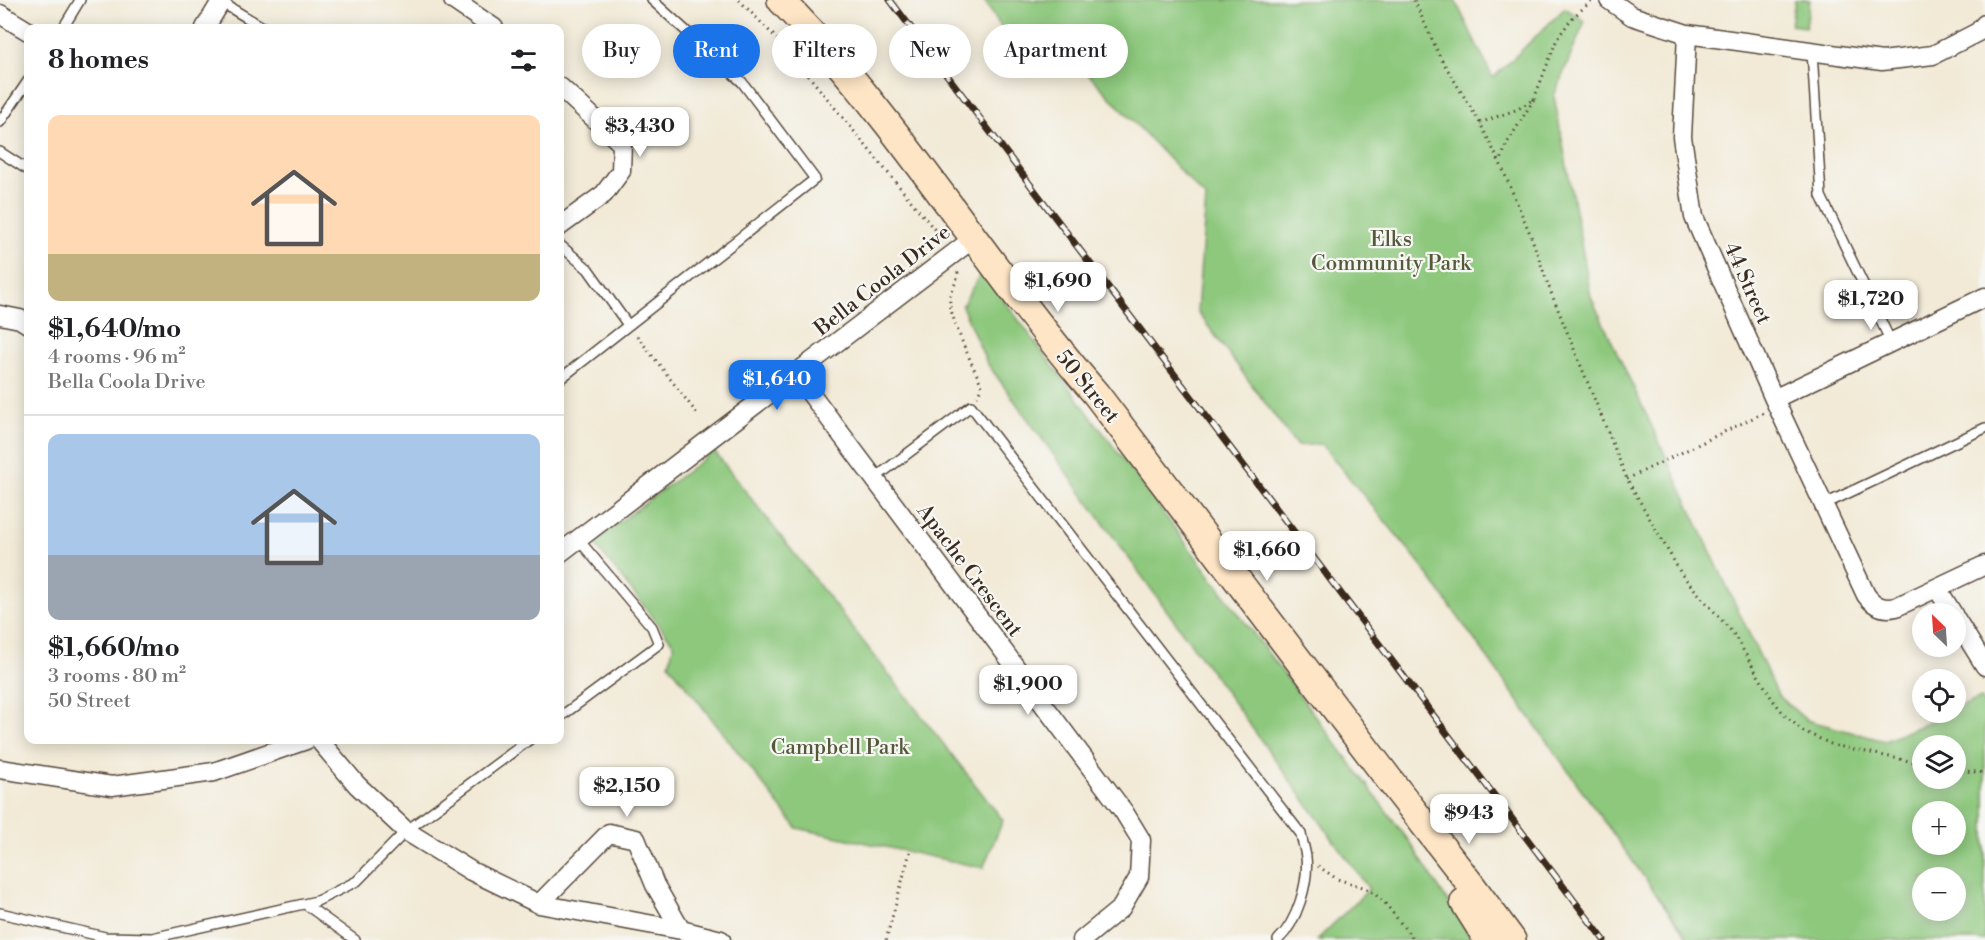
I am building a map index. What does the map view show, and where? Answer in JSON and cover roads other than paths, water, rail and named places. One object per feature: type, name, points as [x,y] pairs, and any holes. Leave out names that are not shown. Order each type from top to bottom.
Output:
[{"type":"main road","name":"50 Street","points":[[782,0],[887,122],[964,245],[1096,394],[1512,940]]},
{"type":"main road","name":"50 Street","points":[[1388,778],[1424,842],[1488,940]]},
{"type":"street","points":[[453,0],[488,24]]},
{"type":"street","points":[[1609,0],[1632,16],[1687,34],[1881,61],[1933,55],[1978,32],[1985,24]]},
{"type":"street","points":[[208,24],[222,1]]},
{"type":"street","points":[[0,14],[24,29]]},
{"type":"street","name":"44 Street","points":[[1687,34],[1682,137],[1694,217],[1776,404],[1871,603],[1889,609],[1937,588]]},
{"type":"street","points":[[564,91],[622,144],[621,171],[604,194],[564,223]]},
{"type":"street","name":"Bella Coola Drive","points":[[564,550],[964,245]]},
{"type":"street","points":[[1776,404],[1891,342],[1985,297]]},
{"type":"street","points":[[0,315],[24,322]]},
{"type":"street","name":"Apache Crescent","points":[[796,374],[1124,812],[1141,840],[1138,877],[1127,898],[1121,908],[1082,940]]},
{"type":"street","points":[[1946,603],[1937,588],[1985,565]]},
{"type":"street","points":[[1966,635],[1985,666]]},
{"type":"street","points":[[0,769],[112,786],[214,772],[294,744]]},
{"type":"street","points":[[322,744],[357,785],[406,831],[471,871],[539,904],[681,930],[721,940]]},
{"type":"street","points":[[539,904],[609,833],[636,839],[655,885],[681,930]]},
{"type":"lane","points":[[65,24],[80,0]]},
{"type":"lane","points":[[564,376],[816,179],[742,82],[652,0]]},
{"type":"lane","points":[[222,1],[258,24]]},
{"type":"lane","points":[[1812,51],[1821,196],[1891,342]]},
{"type":"lane","points":[[0,123],[24,87]]},
{"type":"lane","points":[[0,152],[24,167]]},
{"type":"lane","points":[[564,248],[588,269],[628,325]]},
{"type":"lane","points":[[875,478],[971,406],[1301,834],[1306,858],[1302,899],[1287,932],[1278,940]]},
{"type":"lane","points":[[1823,505],[1985,428]]},
{"type":"lane","points":[[564,714],[658,644],[652,627],[578,539]]},
{"type":"lane","points":[[0,913],[105,937],[152,938],[317,901],[357,881],[406,831],[524,744]]},
{"type":"lane","points":[[305,904],[355,940]]},
{"type":"railway","points":[[890,0],[1604,940]]},
{"type":"park label","name":"Elks Community Park","points":[[1391,251]]},
{"type":"park label","name":"Campbell Park","points":[[840,747]]}]
